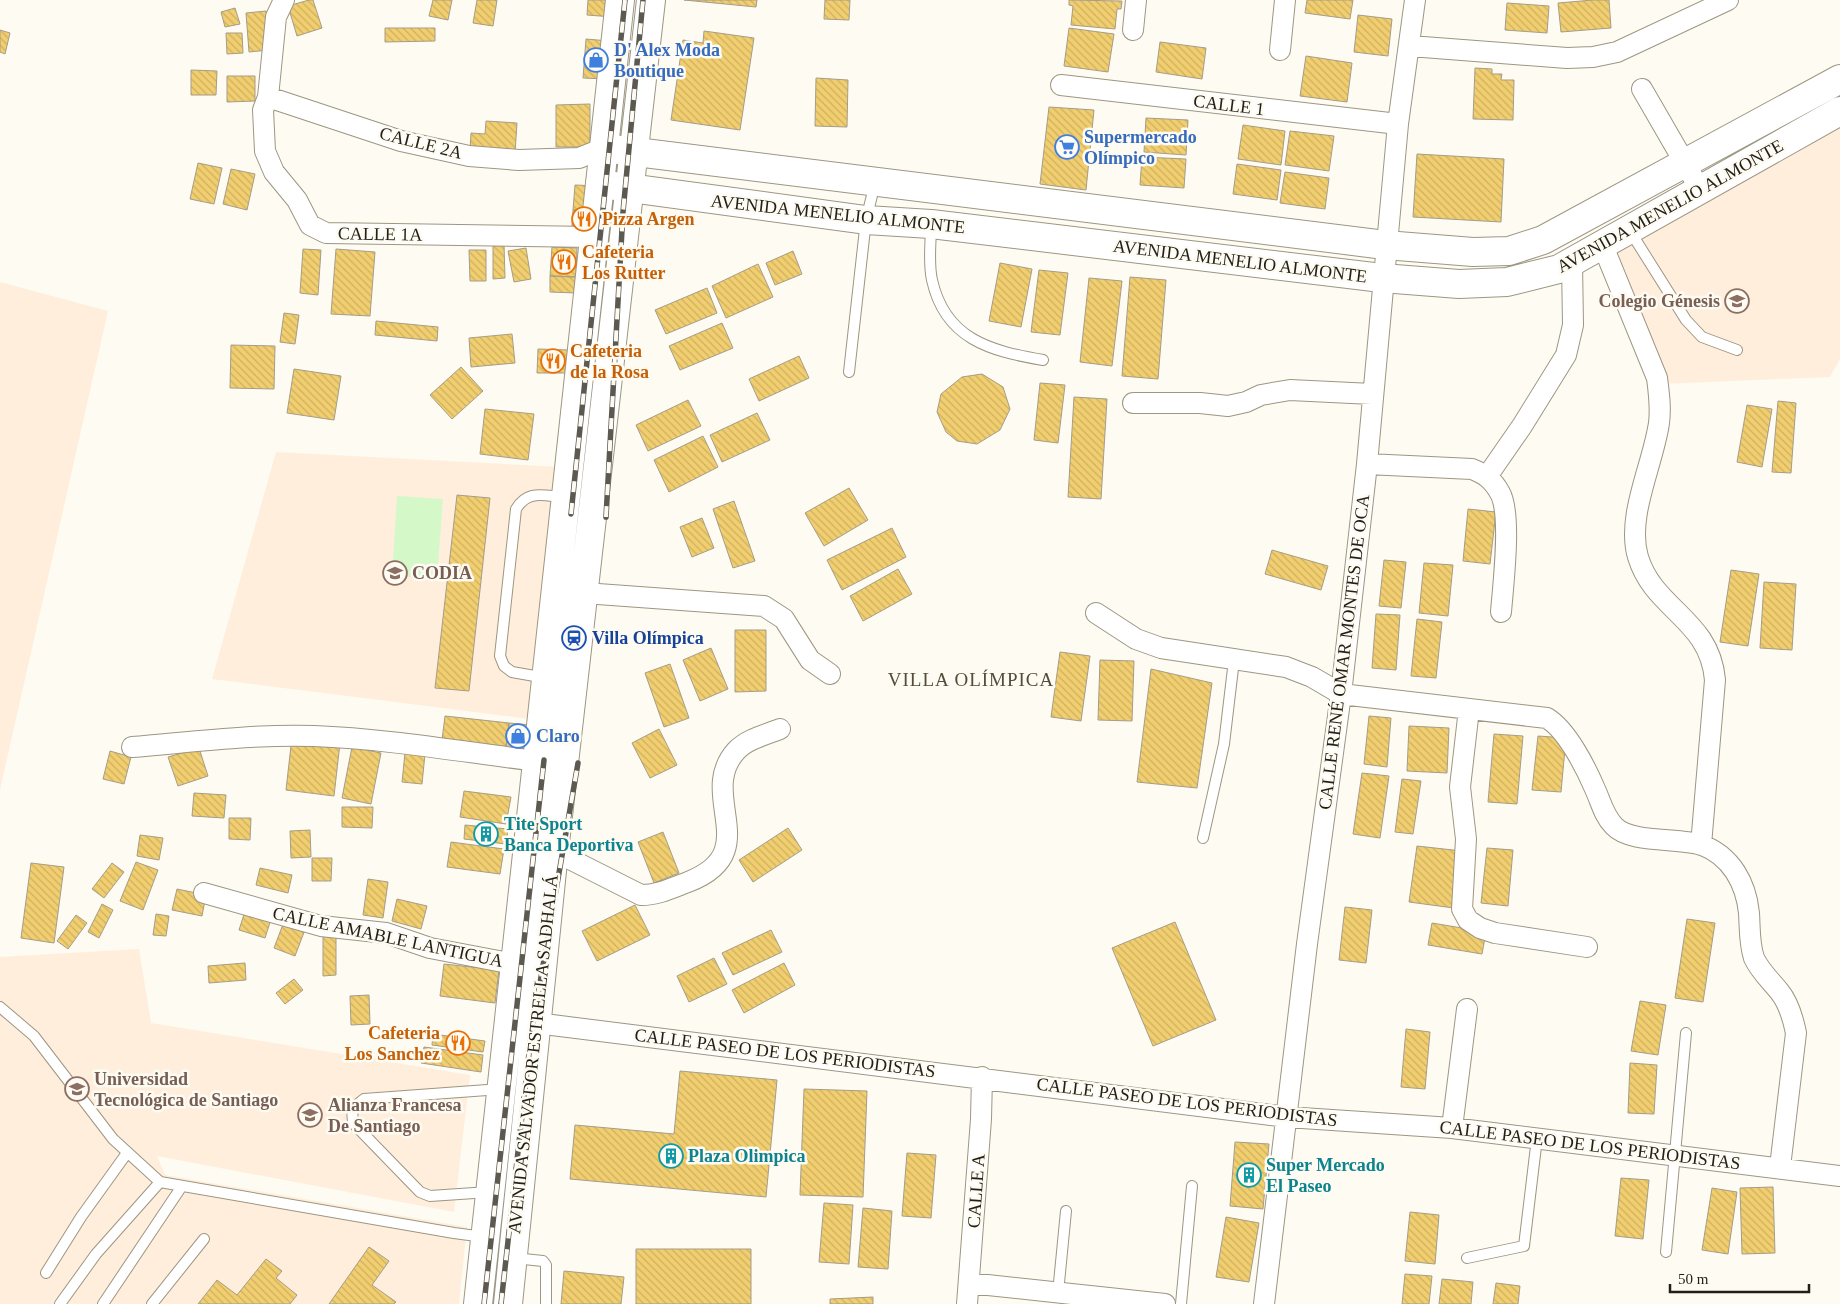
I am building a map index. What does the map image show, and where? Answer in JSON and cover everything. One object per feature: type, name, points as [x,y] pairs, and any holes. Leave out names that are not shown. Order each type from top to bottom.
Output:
[{"type":"main road","name":"AVENIDA SALVADOR ESTRELLA SADHALÁ","points":[[478,1304],[600,184],[591,153],[620,0]]},
{"type":"main road","name":"AVENIDA SALVADOR ESTRELLA SADHALÁ","points":[[508,1304],[554,851],[631,189],[651,0]]},
{"type":"main road","name":"AVENIDA MENELIO ALMONTE","points":[[591,153],[635,153],[1385,245],[1473,252],[1509,251],[1543,240],[1840,79]]},
{"type":"main road","name":"AVENIDA MENELIO ALMONTE","points":[[600,184],[866,220],[931,224],[1382,278],[1458,284],[1507,282],[1534,277],[1572,263],[1838,112]]},
{"type":"street","points":[[268,97],[276,17],[284,0]]},
{"type":"street","points":[[1133,30],[1136,0]]},
{"type":"street","points":[[1280,50],[1285,0]]},
{"type":"street","name":"CALLE RENÉ OMAR MONTES DE OCA","points":[[1264,1304],[1307,944],[1341,694],[1367,464],[1385,245],[1398,124],[1415,0]]},
{"type":"street","points":[[1410,46],[1567,58],[1593,57],[1617,52],[1728,0]]},
{"type":"street","points":[[1838,112],[1840,84]]},
{"type":"street","name":"CALLE 1","points":[[1061,85],[1398,124]]},
{"type":"street","points":[[1642,89],[1701,191]]},
{"type":"street","name":"CALLE 2A","points":[[268,97],[401,141],[469,156],[519,160],[591,153]]},
{"type":"street","name":"CALLE 1A","points":[[268,97],[263,110],[268,162],[297,200],[310,225],[317,231],[326,233],[594,237]]},
{"type":"street","points":[[1603,246],[1658,378],[1659,423],[1634,532],[1638,558],[1652,587],[1704,642],[1711,654],[1714,666],[1715,680],[1701,845]]},
{"type":"street","points":[[1488,475],[1522,426],[1566,356],[1573,325],[1572,263]]},
{"type":"street","points":[[1133,403],[1200,403],[1228,406],[1261,395],[1290,390],[1372,394]]},
{"type":"street","points":[[1367,464],[1472,469],[1488,475],[1501,495],[1506,519],[1501,612]]},
{"type":"street","points":[[584,593],[764,606],[784,619],[810,660],[830,674]]},
{"type":"street","points":[[1096,613],[1136,639],[1161,648],[1286,667],[1312,677],[1341,694],[1547,718],[1557,724],[1594,787],[1606,816],[1615,828],[1628,834],[1701,845],[1720,855],[1737,871],[1748,911],[1750,944],[1755,959],[1762,972],[1780,992],[1794,1022],[1796,1033],[1780,1168]]},
{"type":"street","points":[[1469,709],[1460,787],[1466,839],[1462,910],[1468,920],[1480,928],[1495,933],[1587,947]]},
{"type":"street","points":[[554,851],[641,895],[653,895],[701,876],[720,862],[726,850],[723,782],[727,766],[736,752],[752,739],[780,729]]},
{"type":"street","points":[[132,747],[263,736],[314,736],[421,745],[538,761]]},
{"type":"street","name":"CALLE AMABLE LANTIGUA","points":[[204,893],[321,926],[386,933],[430,948],[514,964]]},
{"type":"street","points":[[1452,1128],[1467,1009]]},
{"type":"street","name":"CALLE PASEO DE LOS PERIODISTAS","points":[[536,1022],[1287,1117],[1452,1128],[1840,1176]]},
{"type":"street","name":"CALLE A","points":[[967,1304],[981,1119],[982,1077]]},
{"type":"street","points":[[968,1283],[1165,1304]]},
{"type":"lane","points":[[848,372],[866,220],[876,182]]},
{"type":"lane","points":[[931,224],[932,278],[941,305],[952,324],[985,347],[1043,360]]},
{"type":"lane","points":[[1630,231],[1686,320],[1702,337],[1738,350]]},
{"type":"lane","points":[[546,679],[512,672],[504,666],[500,656],[516,509],[522,499],[532,495],[566,498]]},
{"type":"lane","points":[[1204,838],[1224,744],[1234,660]]},
{"type":"lane","points":[[0,1007],[34,1036],[113,1139],[160,1182],[486,1237]]},
{"type":"lane","points":[[1666,1252],[1686,1033]]},
{"type":"lane","points":[[490,1192],[430,1196],[420,1192],[354,1124],[351,1115],[354,1106],[364,1099],[501,1089]]},
{"type":"lane","points":[[1466,1258],[1524,1246],[1537,1138]]},
{"type":"lane","points":[[46,1273],[80,1217],[128,1153]]},
{"type":"lane","points":[[60,1304],[96,1254],[160,1182]]},
{"type":"lane","points":[[103,1304],[182,1186]]},
{"type":"lane","points":[[1181,1304],[1192,1186]]},
{"type":"lane","points":[[1058,1293],[1066,1211]]},
{"type":"lane","points":[[152,1304],[204,1239]]},
{"type":"lane","points":[[513,1257],[543,1261],[546,1265],[546,1304]]},
{"type":"shaded area","name":"Colegio Génesis","points":[[1840,129],[1840,359],[1830,377],[1661,384],[1615,244]]},
{"type":"shaded area","points":[[0,282],[108,311],[0,790]]},
{"type":"shaded area","name":"CODIA","points":[[276,452],[561,467],[529,719],[212,679]]},
{"type":"shaded area","name":"Universidad Tecnológica de Santiago","points":[[139,949],[151,1023],[470,1075],[454,1212],[157,1156],[165,1175],[467,1227],[459,1304],[0,1304],[0,957]]},
{"type":"green space","points":[[397,496],[443,499],[437,578],[392,576]]},
{"type":"building","points":[[313,0],[322,28],[297,36],[288,6]]},
{"type":"building","points":[[433,0],[452,0],[448,20],[429,16]]},
{"type":"building","points":[[477,0],[497,0],[493,26],[473,23]]},
{"type":"building","points":[[588,0],[615,0],[613,17],[587,15]]},
{"type":"building","points":[[684,0],[757,0],[756,7]]},
{"type":"building","points":[[825,0],[850,0],[849,20],[824,19]]},
{"type":"building","points":[[1069,0],[1122,1],[1121,9],[1117,9],[1115,29],[1071,25],[1073,6],[1069,5]]},
{"type":"building","points":[[1307,0],[1353,0],[1350,19],[1305,13]]},
{"type":"building","points":[[1609,0],[1611,28],[1561,32],[1558,3]]},
{"type":"building","points":[[1507,3],[1549,6],[1547,33],[1505,30]]},
{"type":"building","points":[[235,8],[240,24],[225,27],[221,12]]},
{"type":"building","points":[[266,11],[269,50],[249,52],[246,13]]},
{"type":"building","points":[[1358,15],[1392,19],[1388,56],[1354,52]]},
{"type":"building","points":[[385,28],[435,28],[435,41],[385,42]]},
{"type":"building","points":[[1069,28],[1114,34],[1108,72],[1064,66]]},
{"type":"building","points":[[0,30],[10,33],[5,54],[0,52]]},
{"type":"building","points":[[704,31],[754,38],[740,130],[671,120],[683,40],[703,43]]},
{"type":"building","points":[[226,33],[242,33],[243,53],[227,54]]},
{"type":"building","name":"D' Alex Moda Boutique","points":[[586,39],[609,41],[606,79],[583,78]]},
{"type":"building","points":[[1160,42],[1206,48],[1202,79],[1156,72]]},
{"type":"building","points":[[1306,56],[1352,63],[1347,102],[1300,96]]},
{"type":"building","points":[[1475,68],[1492,69],[1492,74],[1502,74],[1501,80],[1514,80],[1513,120],[1473,119]]},
{"type":"building","points":[[191,70],[217,71],[216,95],[191,95]]},
{"type":"building","points":[[227,76],[255,76],[255,101],[227,102]]},
{"type":"building","points":[[816,78],[848,80],[847,127],[815,126]]},
{"type":"building","points":[[590,104],[590,147],[556,147],[556,105]]},
{"type":"building","name":"Supermercado Olímpico","points":[[1049,107],[1094,110],[1086,190],[1040,184]]},
{"type":"building","points":[[1146,118],[1188,120],[1186,155],[1144,152]]},
{"type":"building","points":[[486,121],[517,123],[515,153],[470,151],[471,133],[485,134]]},
{"type":"building","points":[[1243,125],[1285,131],[1281,165],[1238,159]]},
{"type":"building","points":[[1290,131],[1334,136],[1329,171],[1285,165]]},
{"type":"building","points":[[1417,154],[1504,159],[1501,222],[1413,217]]},
{"type":"building","points":[[1142,157],[1186,159],[1184,188],[1140,185]]},
{"type":"building","points":[[198,163],[222,168],[214,204],[190,199]]},
{"type":"building","points":[[1237,164],[1281,170],[1277,200],[1233,194]]},
{"type":"building","points":[[231,169],[255,174],[247,210],[223,204]]},
{"type":"building","points":[[1285,172],[1329,178],[1325,209],[1280,203]]},
{"type":"building","points":[[575,185],[597,186],[595,211],[573,210]]},
{"type":"building","name":"Pizza Argen","points":[[573,210],[595,211],[594,228],[572,226]]},
{"type":"building","points":[[493,244],[504,244],[505,278],[493,279]]},
{"type":"building","name":"Cafeteria Los Rutter","points":[[552,247],[577,248],[576,277],[550,276]]},
{"type":"building","points":[[526,248],[531,279],[514,282],[508,251]]},
{"type":"building","points":[[303,249],[321,250],[318,295],[300,293]]},
{"type":"building","points":[[336,249],[375,252],[370,316],[331,314]]},
{"type":"building","points":[[469,250],[486,250],[486,281],[470,281]]},
{"type":"building","points":[[793,251],[802,274],[775,285],[766,263]]},
{"type":"building","points":[[1000,263],[1032,269],[1021,327],[989,321]]},
{"type":"building","points":[[758,264],[773,297],[726,318],[712,286]]},
{"type":"building","points":[[1039,270],[1068,273],[1060,335],[1031,332]]},
{"type":"building","points":[[550,276],[576,277],[576,293],[550,292]]},
{"type":"building","points":[[1130,277],[1166,280],[1158,379],[1122,376]]},
{"type":"building","points":[[1089,278],[1122,281],[1112,366],[1080,362]]},
{"type":"building","points":[[707,288],[717,313],[666,334],[655,310]]},
{"type":"building","points":[[284,313],[299,315],[295,344],[280,342]]},
{"type":"building","points":[[376,321],[438,327],[437,341],[375,335]]},
{"type":"building","points":[[722,323],[733,348],[680,370],[669,346]]},
{"type":"building","points":[[512,334],[515,363],[471,367],[469,338]]},
{"type":"building","points":[[231,345],[275,346],[274,389],[230,388]]},
{"type":"building","name":"Cafeteria de la Rosa","points":[[538,349],[569,350],[568,373],[537,373]]},
{"type":"building","points":[[799,356],[809,378],[759,401],[749,379]]},
{"type":"building","points":[[461,367],[483,391],[452,419],[430,395]]},
{"type":"building","points":[[294,369],[341,376],[334,420],[287,413]]},
{"type":"building","points":[[982,374],[1003,387],[1010,409],[1000,430],[977,444],[957,441],[946,432],[937,412],[941,394],[962,377]]},
{"type":"building","points":[[1040,383],[1065,385],[1058,443],[1034,440]]},
{"type":"building","points":[[1074,397],[1107,399],[1101,499],[1068,497]]},
{"type":"building","points":[[688,400],[701,426],[648,451],[636,425]]},
{"type":"building","points":[[1778,401],[1796,403],[1791,473],[1772,472]]},
{"type":"building","points":[[1747,405],[1772,409],[1762,467],[1737,462]]},
{"type":"building","points":[[485,409],[534,414],[528,460],[480,454]]},
{"type":"building","points":[[757,413],[770,440],[722,462],[710,435]]},
{"type":"building","points":[[703,436],[718,467],[669,492],[654,460]]},
{"type":"building","points":[[849,488],[868,520],[824,546],[805,513]]},
{"type":"building","points":[[457,495],[490,498],[469,691],[435,688]]},
{"type":"building","points":[[734,501],[755,561],[733,568],[713,509]]},
{"type":"building","points":[[1468,509],[1496,512],[1490,564],[1463,561]]},
{"type":"building","points":[[702,518],[714,548],[692,557],[680,527]]},
{"type":"building","points":[[892,528],[906,557],[842,590],[827,560]]},
{"type":"building","points":[[1272,550],[1328,566],[1321,590],[1265,574]]},
{"type":"building","points":[[1384,560],[1406,562],[1401,608],[1379,606]]},
{"type":"building","points":[[1424,563],[1453,565],[1448,616],[1419,613]]},
{"type":"building","points":[[898,569],[912,594],[863,621],[850,596]]},
{"type":"building","points":[[1731,570],[1759,574],[1748,646],[1720,642]]},
{"type":"building","points":[[1764,582],[1796,584],[1792,650],[1760,648]]},
{"type":"building","points":[[1376,614],[1400,615],[1396,670],[1372,668]]},
{"type":"building","points":[[1417,619],[1442,622],[1436,678],[1411,676]]},
{"type":"building","points":[[735,630],[766,630],[766,691],[735,692]]},
{"type":"building","points":[[711,648],[728,689],[700,701],[683,660]]},
{"type":"building","points":[[1060,652],[1090,656],[1081,721],[1051,717]]},
{"type":"building","points":[[1100,660],[1134,661],[1132,721],[1098,720]]},
{"type":"building","points":[[670,664],[689,718],[664,727],[645,673]]},
{"type":"building","points":[[1151,669],[1212,683],[1197,788],[1137,782]]},
{"type":"building","points":[[445,716],[509,723],[506,747],[442,740]]},
{"type":"building","points":[[1369,716],[1391,718],[1387,767],[1364,764]]},
{"type":"building","name":"Claro","points":[[509,723],[531,725],[528,749],[506,747]]},
{"type":"building","points":[[1409,726],[1449,728],[1447,773],[1407,771]]},
{"type":"building","points":[[659,729],[677,765],[650,778],[632,743]]},
{"type":"building","points":[[1494,734],[1523,736],[1517,804],[1488,802]]},
{"type":"building","points":[[1538,736],[1566,738],[1561,792],[1532,790]]},
{"type":"building","points":[[292,737],[340,743],[334,796],[286,790]]},
{"type":"building","points":[[352,747],[381,753],[371,804],[342,798]]},
{"type":"building","points":[[199,748],[208,776],[178,786],[168,757]]},
{"type":"building","points":[[110,751],[131,757],[124,784],[103,779]]},
{"type":"building","points":[[405,753],[425,754],[422,784],[402,782]]},
{"type":"building","points":[[1362,773],[1389,776],[1380,838],[1353,834]]},
{"type":"building","points":[[1402,779],[1421,781],[1413,834],[1395,832]]},
{"type":"building","points":[[464,791],[511,797],[506,824],[460,817]]},
{"type":"building","points":[[194,793],[226,795],[224,818],[192,816]]},
{"type":"building","points":[[342,807],[373,807],[372,828],[342,827]]},
{"type":"building","points":[[229,818],[251,818],[250,840],[229,839]]},
{"type":"building","name":"Tite Sport Banca Deportiva","points":[[465,825],[508,829],[506,844],[464,839]]},
{"type":"building","points":[[788,828],[802,850],[753,882],[739,860]]},
{"type":"building","points":[[310,830],[311,857],[291,858],[290,831]]},
{"type":"building","points":[[663,832],[679,873],[654,883],[638,842]]},
{"type":"building","points":[[140,835],[163,838],[159,860],[137,856]]},
{"type":"building","points":[[451,842],[504,849],[500,874],[447,867]]},
{"type":"building","points":[[1417,846],[1462,851],[1454,908],[1409,902]]},
{"type":"building","points":[[1487,848],[1513,850],[1508,906],[1481,903]]},
{"type":"building","points":[[312,858],[332,858],[331,881],[312,881]]},
{"type":"building","points":[[136,862],[158,870],[143,910],[120,901]]},
{"type":"building","points":[[31,863],[64,867],[54,943],[21,938]]},
{"type":"building","points":[[112,863],[124,872],[104,898],[92,889]]},
{"type":"building","points":[[260,868],[292,875],[288,893],[256,885]]},
{"type":"building","points":[[368,879],[388,882],[383,918],[363,915]]},
{"type":"building","points":[[177,889],[206,895],[202,916],[172,910]]},
{"type":"building","points":[[397,899],[427,906],[421,929],[392,921]]},
{"type":"building","points":[[102,904],[113,910],[99,938],[88,932]]},
{"type":"building","points":[[247,905],[273,913],[265,938],[239,930]]},
{"type":"building","points":[[635,905],[650,935],[597,961],[582,931]]},
{"type":"building","points":[[1345,907],[1372,910],[1366,963],[1339,960]]},
{"type":"building","points":[[156,914],[169,916],[166,936],[153,935]]},
{"type":"building","points":[[76,915],[87,923],[68,949],[57,941]]},
{"type":"building","points":[[285,919],[306,927],[295,956],[274,948]]},
{"type":"building","points":[[1687,919],[1715,923],[1703,1002],[1675,998]]},
{"type":"building","points":[[1175,922],[1216,1020],[1153,1046],[1112,948]]},
{"type":"building","points":[[1432,923],[1486,932],[1482,954],[1428,945]]},
{"type":"building","points":[[771,930],[782,952],[733,975],[722,953]]},
{"type":"building","points":[[323,936],[336,936],[336,975],[323,976]]},
{"type":"building","points":[[714,958],[727,984],[689,1002],[677,976]]},
{"type":"building","points":[[245,963],[246,980],[209,983],[208,966]]},
{"type":"building","points":[[784,963],[795,985],[744,1013],[732,990]]},
{"type":"building","points":[[444,964],[499,970],[495,1003],[440,996]]},
{"type":"building","points":[[294,979],[303,990],[285,1004],[276,993]]},
{"type":"building","points":[[369,995],[370,1024],[351,1025],[350,996]]},
{"type":"building","points":[[1640,1001],[1666,1005],[1658,1055],[1631,1051]]},
{"type":"building","points":[[1406,1029],[1430,1032],[1425,1089],[1401,1087]]},
{"type":"building","name":"Cafeteria Los Sanchez","points":[[433,1034],[485,1041],[483,1052],[432,1045]]},
{"type":"building","points":[[424,1047],[483,1055],[481,1072],[421,1063]]},
{"type":"building","points":[[1630,1063],[1657,1065],[1654,1114],[1628,1113]]},
{"type":"building","name":"Plaza Olimpica","points":[[680,1071],[777,1080],[766,1197],[570,1179],[575,1125],[674,1134]]},
{"type":"building","points":[[804,1089],[867,1091],[863,1197],[800,1195]]},
{"type":"building","name":"Super Mercado El Paseo","points":[[1235,1142],[1269,1144],[1263,1209],[1230,1206]]},
{"type":"building","points":[[907,1153],[936,1155],[931,1218],[902,1216]]},
{"type":"building","points":[[1621,1178],[1649,1180],[1643,1239],[1615,1236]]},
{"type":"building","points":[[1773,1187],[1775,1253],[1742,1254],[1740,1188]]},
{"type":"building","points":[[1712,1188],[1737,1192],[1728,1254],[1702,1250]]},
{"type":"building","points":[[824,1203],[853,1205],[849,1264],[819,1262]]},
{"type":"building","points":[[863,1208],[892,1211],[888,1269],[858,1267]]},
{"type":"building","points":[[1410,1212],[1439,1215],[1435,1264],[1405,1261]]},
{"type":"building","points":[[1226,1217],[1259,1223],[1249,1282],[1216,1277]]},
{"type":"building","points":[[369,1247],[389,1261],[372,1285],[396,1302],[394,1304],[329,1304]]},
{"type":"building","points":[[636,1249],[751,1249],[751,1304],[636,1304]]},
{"type":"building","points":[[266,1259],[282,1271],[276,1278],[297,1295],[290,1304],[198,1304],[217,1280],[237,1295]]},
{"type":"building","points":[[564,1271],[624,1277],[621,1304],[561,1304]]},
{"type":"building","points":[[1405,1274],[1432,1276],[1429,1304],[1402,1304]]},
{"type":"building","points":[[1442,1279],[1473,1282],[1471,1304],[1439,1304]]},
{"type":"building","points":[[1496,1283],[1520,1286],[1518,1304],[1493,1304]]},
{"type":"building","points":[[873,1297],[873,1304],[830,1304],[830,1299]]},
{"type":"railway","points":[[571,514],[625,0]]},
{"type":"railway","points":[[606,517],[623,212],[643,0]]},
{"type":"railway","points":[[484,1304],[544,760]]},
{"type":"railway","points":[[501,1304],[531,1035],[578,763]]},
{"type":"place","name":"D' Alex Moda Boutique","points":[[596,60]]},
{"type":"place","name":"Supermercado Olímpico","points":[[1067,147]]},
{"type":"place","name":"Pizza Argen","points":[[584,219]]},
{"type":"place","name":"Cafeteria Los Rutter","points":[[564,262]]},
{"type":"place","name":"Colegio Génesis","points":[[1737,301]]},
{"type":"place","name":"Cafeteria de la Rosa","points":[[553,361]]},
{"type":"place","name":"CODIA","points":[[395,573]]},
{"type":"place","name":"Villa Olímpica","points":[[574,638]]},
{"type":"place","name":"Claro","points":[[518,736]]},
{"type":"place","name":"Tite Sport Banca Deportiva","points":[[486,834]]},
{"type":"place","name":"Cafeteria Los Sanchez","points":[[458,1043]]},
{"type":"place","name":"Universidad Tecnológica de Santiago","points":[[77,1089]]},
{"type":"place","name":"Alianza Francesa De Santiago","points":[[310,1115]]},
{"type":"place","name":"Plaza Olimpica","points":[[671,1156]]},
{"type":"place","name":"Super Mercado El Paseo","points":[[1249,1175]]},
{"type":"district","name":"VILLA OLÍMPICA","points":[[971,679]]}]
